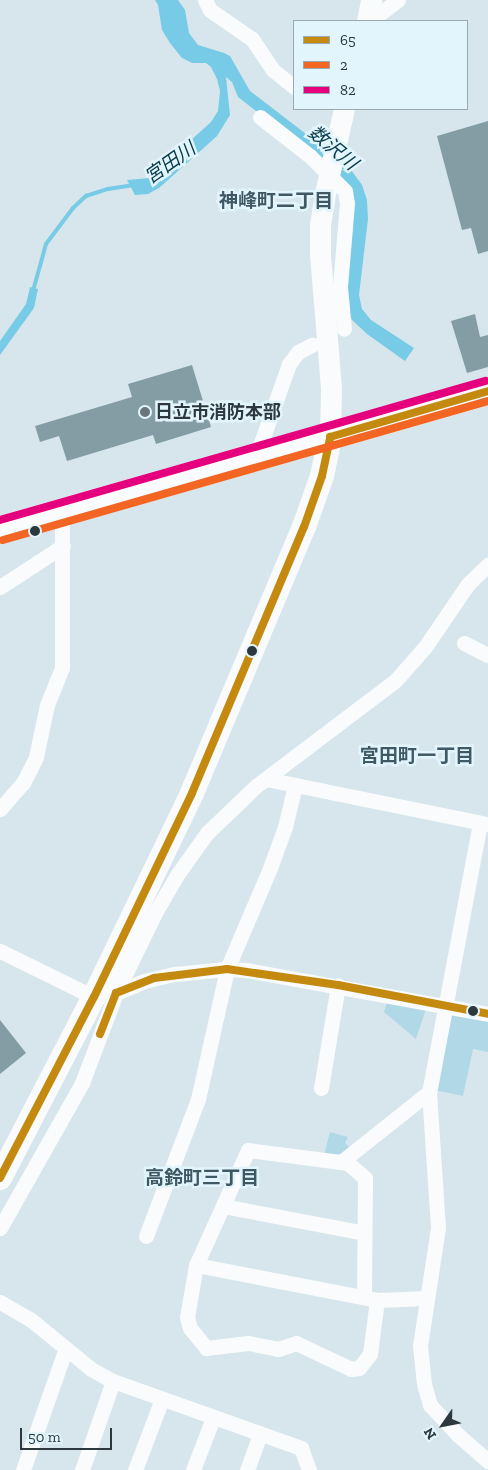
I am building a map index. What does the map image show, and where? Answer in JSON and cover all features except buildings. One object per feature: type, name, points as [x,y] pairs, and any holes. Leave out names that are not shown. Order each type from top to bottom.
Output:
[{"type":"highway","points":[[0,530],[488,391]]},
{"type":"main road","points":[[0,1178],[24,1132],[105,995],[304,527],[322,476],[330,437]]},
{"type":"street","points":[[205,0],[210,10],[252,39],[273,70],[293,85]]},
{"type":"street","points":[[368,20],[371,0]]},
{"type":"street","points":[[369,20],[398,0]]},
{"type":"street","points":[[330,437],[331,388],[320,255],[320,225],[325,193],[344,110]]},
{"type":"street","points":[[260,118],[310,156],[345,191],[347,203],[340,287],[344,329]]},
{"type":"street","points":[[263,456],[261,443],[289,364],[298,352],[312,345]]},
{"type":"street","points":[[0,809],[6,793],[23,783],[36,757],[47,705],[62,668],[62,513]]},
{"type":"street","points":[[0,587],[63,546]]},
{"type":"street","points":[[0,1228],[48,1146],[82,1082],[105,995],[176,875],[221,818],[306,746],[395,681],[424,647],[468,584],[488,565]]},
{"type":"street","points":[[464,643],[488,656]]},
{"type":"street","points":[[266,779],[484,824],[429,1092],[438,1228],[420,1346],[424,1384],[430,1405],[458,1435],[488,1461]]},
{"type":"street","points":[[146,1236],[198,1099],[227,969],[270,868],[285,827],[295,785]]},
{"type":"street","points":[[0,951],[105,995],[154,978],[227,969],[246,970],[338,985],[488,1014]]},
{"type":"street","points":[[321,1088],[338,985]]},
{"type":"street","points":[[341,1162],[429,1092]]},
{"type":"street","points":[[24,1132],[48,1146]]},
{"type":"street","points":[[248,1150],[348,1163],[365,1178],[364,1233],[370,1299],[370,1354],[359,1368],[351,1369],[296,1343],[278,1349],[248,1343],[206,1348],[190,1328],[187,1317],[196,1265],[222,1206],[248,1150]]},
{"type":"street","points":[[222,1206],[364,1233]]},
{"type":"street","points":[[196,1265],[370,1299],[427,1298]]},
{"type":"street","points":[[0,1302],[30,1319],[90,1369],[113,1382],[301,1448],[309,1470]]},
{"type":"street","points":[[23,1470],[66,1348]]},
{"type":"street","points":[[82,1470],[113,1382]]},
{"type":"street","points":[[135,1470],[162,1399]]},
{"type":"street","points":[[193,1470],[213,1418]]},
{"type":"street","points":[[247,1470],[260,1434]]},
{"type":"shaded area","points":[[387,1003],[426,1009],[416,1039],[384,1012]]},
{"type":"shaded area","points":[[449,1014],[488,1020],[488,1052],[473,1049],[463,1096],[434,1090]]},
{"type":"shaded area","points":[[330,1132],[348,1137],[345,1143],[353,1151],[323,1159]]},
{"type":"water","points":[[155,0],[178,0],[185,10],[189,33],[198,45],[230,56],[250,91],[349,167],[362,185],[367,200],[368,219],[359,295],[362,309],[371,320],[414,348],[405,361],[367,334],[352,320],[347,310],[345,289],[353,227],[353,208],[311,154],[238,97],[232,82],[226,77],[230,115],[217,136],[159,188],[148,194],[135,195],[127,180],[149,178],[211,122],[218,111],[220,91],[211,67],[206,63],[192,63],[182,58],[162,30],[158,5]]},
{"type":"water","points":[[30,287],[38,289],[34,308],[0,355],[0,341],[26,304]]},
{"type":"waterway","name":"宮田川","points":[[33,291],[46,244],[73,208],[86,196],[108,189],[134,185]]},
{"type":"transit line","name":"82","points":[[0,520],[485,381]]},
{"type":"transit line","name":"65","points":[[330,437],[488,391]]},
{"type":"transit line","name":"2","points":[[3,540],[488,401]]},
{"type":"transit line","name":"65","points":[[0,1178],[94,997],[192,793],[304,527],[322,476],[330,437]]},
{"type":"transit line","name":"65","points":[[100,1034],[116,993],[154,978],[227,969],[338,985],[488,1014]]},
{"type":"place","name":"日立市消防本部","points":[[145,412]]},
{"type":"district","name":"神峰町二丁目","points":[[276,201]]},
{"type":"district","name":"宮田町一丁目","points":[[417,756]]},
{"type":"district","name":"高鈴町三丁目","points":[[202,1178]]},
{"type":"water label","name":"数沢川","points":[[333,148]]}]
